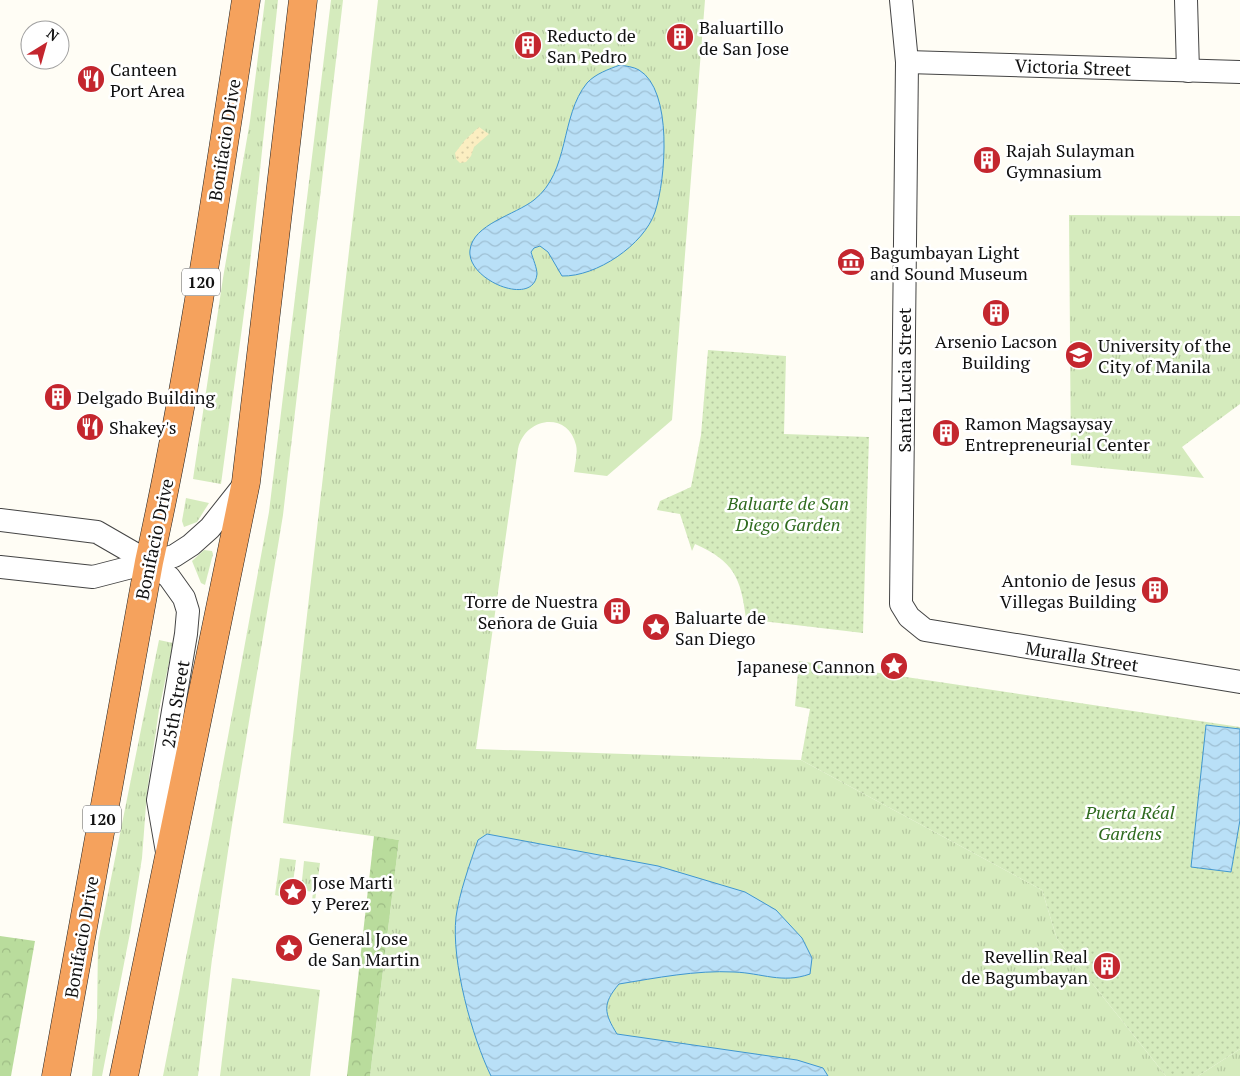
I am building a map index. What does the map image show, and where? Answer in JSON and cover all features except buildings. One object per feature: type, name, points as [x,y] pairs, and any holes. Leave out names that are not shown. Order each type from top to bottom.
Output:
[{"type":"highway","name":"Bonifacio Drive","points":[[56,1076],[149,562],[172,450],[246,0]]},
{"type":"highway","points":[[124,1076],[246,482],[303,0]]},
{"type":"street","name":"Santa Lucia Street","points":[[901,0],[907,62],[901,604],[909,617],[925,630]]},
{"type":"street","points":[[1186,0],[1188,71]]},
{"type":"street","name":"Victoria Street","points":[[907,62],[1240,72]]},
{"type":"street","points":[[0,567],[93,577],[174,556],[191,545],[223,514],[246,482]]},
{"type":"street","name":"25th Street","points":[[0,520],[97,532],[149,562],[169,577],[184,598],[188,611],[186,634],[158,800],[168,860]]},
{"type":"street","name":"Muralla Street","points":[[925,630],[1240,682]]},
{"type":"green space","points":[[265,0],[278,0],[248,283],[221,484],[193,479],[223,278],[250,121]]},
{"type":"green space","points":[[331,0],[343,0],[283,515],[231,831],[212,959],[198,1076],[163,1076],[212,824],[269,512]]},
{"type":"green space","points":[[378,0],[705,0],[672,420],[607,476],[574,472],[577,455],[576,445],[565,427],[547,422],[529,430],[522,438],[518,449],[476,749],[801,760],[1042,890],[1057,939],[1166,1076],[370,1076],[399,840],[283,823]]},
{"type":"green space","points":[[1069,215],[1240,216],[1240,404],[1182,447],[1204,478],[1071,465]]},
{"type":"green space","name":"Baluarte de San Diego Garden","points":[[708,350],[786,356],[784,434],[869,437],[863,633],[746,619],[738,582],[727,564],[708,550],[695,544],[692,551],[680,514],[657,510],[660,501],[691,487],[701,435]]},
{"type":"green space","points":[[186,498],[209,503],[197,522],[184,527],[182,521]]},
{"type":"green space","points":[[204,550],[212,551],[213,554],[205,585],[201,583],[192,561]]},
{"type":"green space","points":[[159,640],[173,643],[159,710],[147,792],[142,858],[130,933],[102,1076],[92,1076],[97,1018],[98,943]]},
{"type":"green space","name":"Puerta Réal Gardens","points":[[799,661],[1240,727],[1240,1049],[1198,1076],[1166,1076],[1057,939],[1042,890],[801,760],[810,709],[795,706]]},
{"type":"green space","points":[[374,836],[399,840],[370,1076],[347,1076]]},
{"type":"green space","points":[[280,858],[296,860],[292,890],[280,888],[279,896],[275,895]]},
{"type":"green space","points":[[304,861],[320,863],[315,901],[312,901],[313,892],[301,890]]},
{"type":"green space","points":[[0,936],[35,941],[11,1076],[0,1076]]},
{"type":"green space","points":[[232,978],[320,990],[310,1076],[220,1076]]},
{"type":"green space","points":[[1240,1049],[1240,1076],[1198,1076]]},
{"type":"sand","points":[[479,127],[489,134],[474,147],[471,156],[466,162],[460,163],[456,159],[455,153]]},
{"type":"water","points":[[620,65],[639,70],[650,80],[662,115],[664,158],[662,179],[655,212],[649,224],[630,247],[617,257],[589,271],[562,276],[548,252],[540,246],[534,248],[531,252],[537,274],[533,284],[525,289],[513,289],[489,280],[478,271],[472,261],[470,250],[473,241],[487,227],[534,200],[546,188],[554,175],[578,96],[594,77]]},
{"type":"water","points":[[1206,725],[1240,729],[1240,820],[1231,872],[1191,867]]},
{"type":"water","points":[[487,834],[658,866],[745,892],[776,910],[802,938],[812,958],[810,974],[800,977],[781,978],[734,972],[705,972],[619,984],[607,1003],[607,1014],[617,1034],[797,1060],[823,1068],[828,1076],[491,1076],[477,1041],[464,998],[455,935],[457,908],[465,878],[478,840]]},
{"type":"place","name":"Baluartillo de San Jose","points":[[680,37]]},
{"type":"place","name":"Reducto de San Pedro","points":[[528,45]]},
{"type":"place","name":"Canteen Port Area","points":[[91,79]]},
{"type":"place","name":"Rajah Sulayman Gymnasium","points":[[987,160]]},
{"type":"place","name":"Bagumbayan Light and Sound Museum","points":[[851,262]]},
{"type":"place","name":"Arsenio Lacson Building","points":[[996,313]]},
{"type":"place","name":"University of the City of Manila","points":[[1079,355]]},
{"type":"place","name":"Delgado Building","points":[[58,397]]},
{"type":"place","name":"Shakey's","points":[[90,427]]},
{"type":"place","name":"Ramon Magsaysay Entrepreneurial Center","points":[[946,433]]},
{"type":"place","name":"Antonio de Jesus Villegas Building","points":[[1155,590]]},
{"type":"place","name":"Torre de Nuestra Señora de Guia","points":[[617,611]]},
{"type":"place","name":"Baluarte de San Diego","points":[[656,627]]},
{"type":"place","name":"Japanese Cannon","points":[[894,666]]},
{"type":"place","name":"Jose Marti y Perez","points":[[293,892]]},
{"type":"place","name":"General Jose de San Martin","points":[[289,948]]},
{"type":"place","name":"Revellin Real de Bagumbayan","points":[[1107,966]]}]
